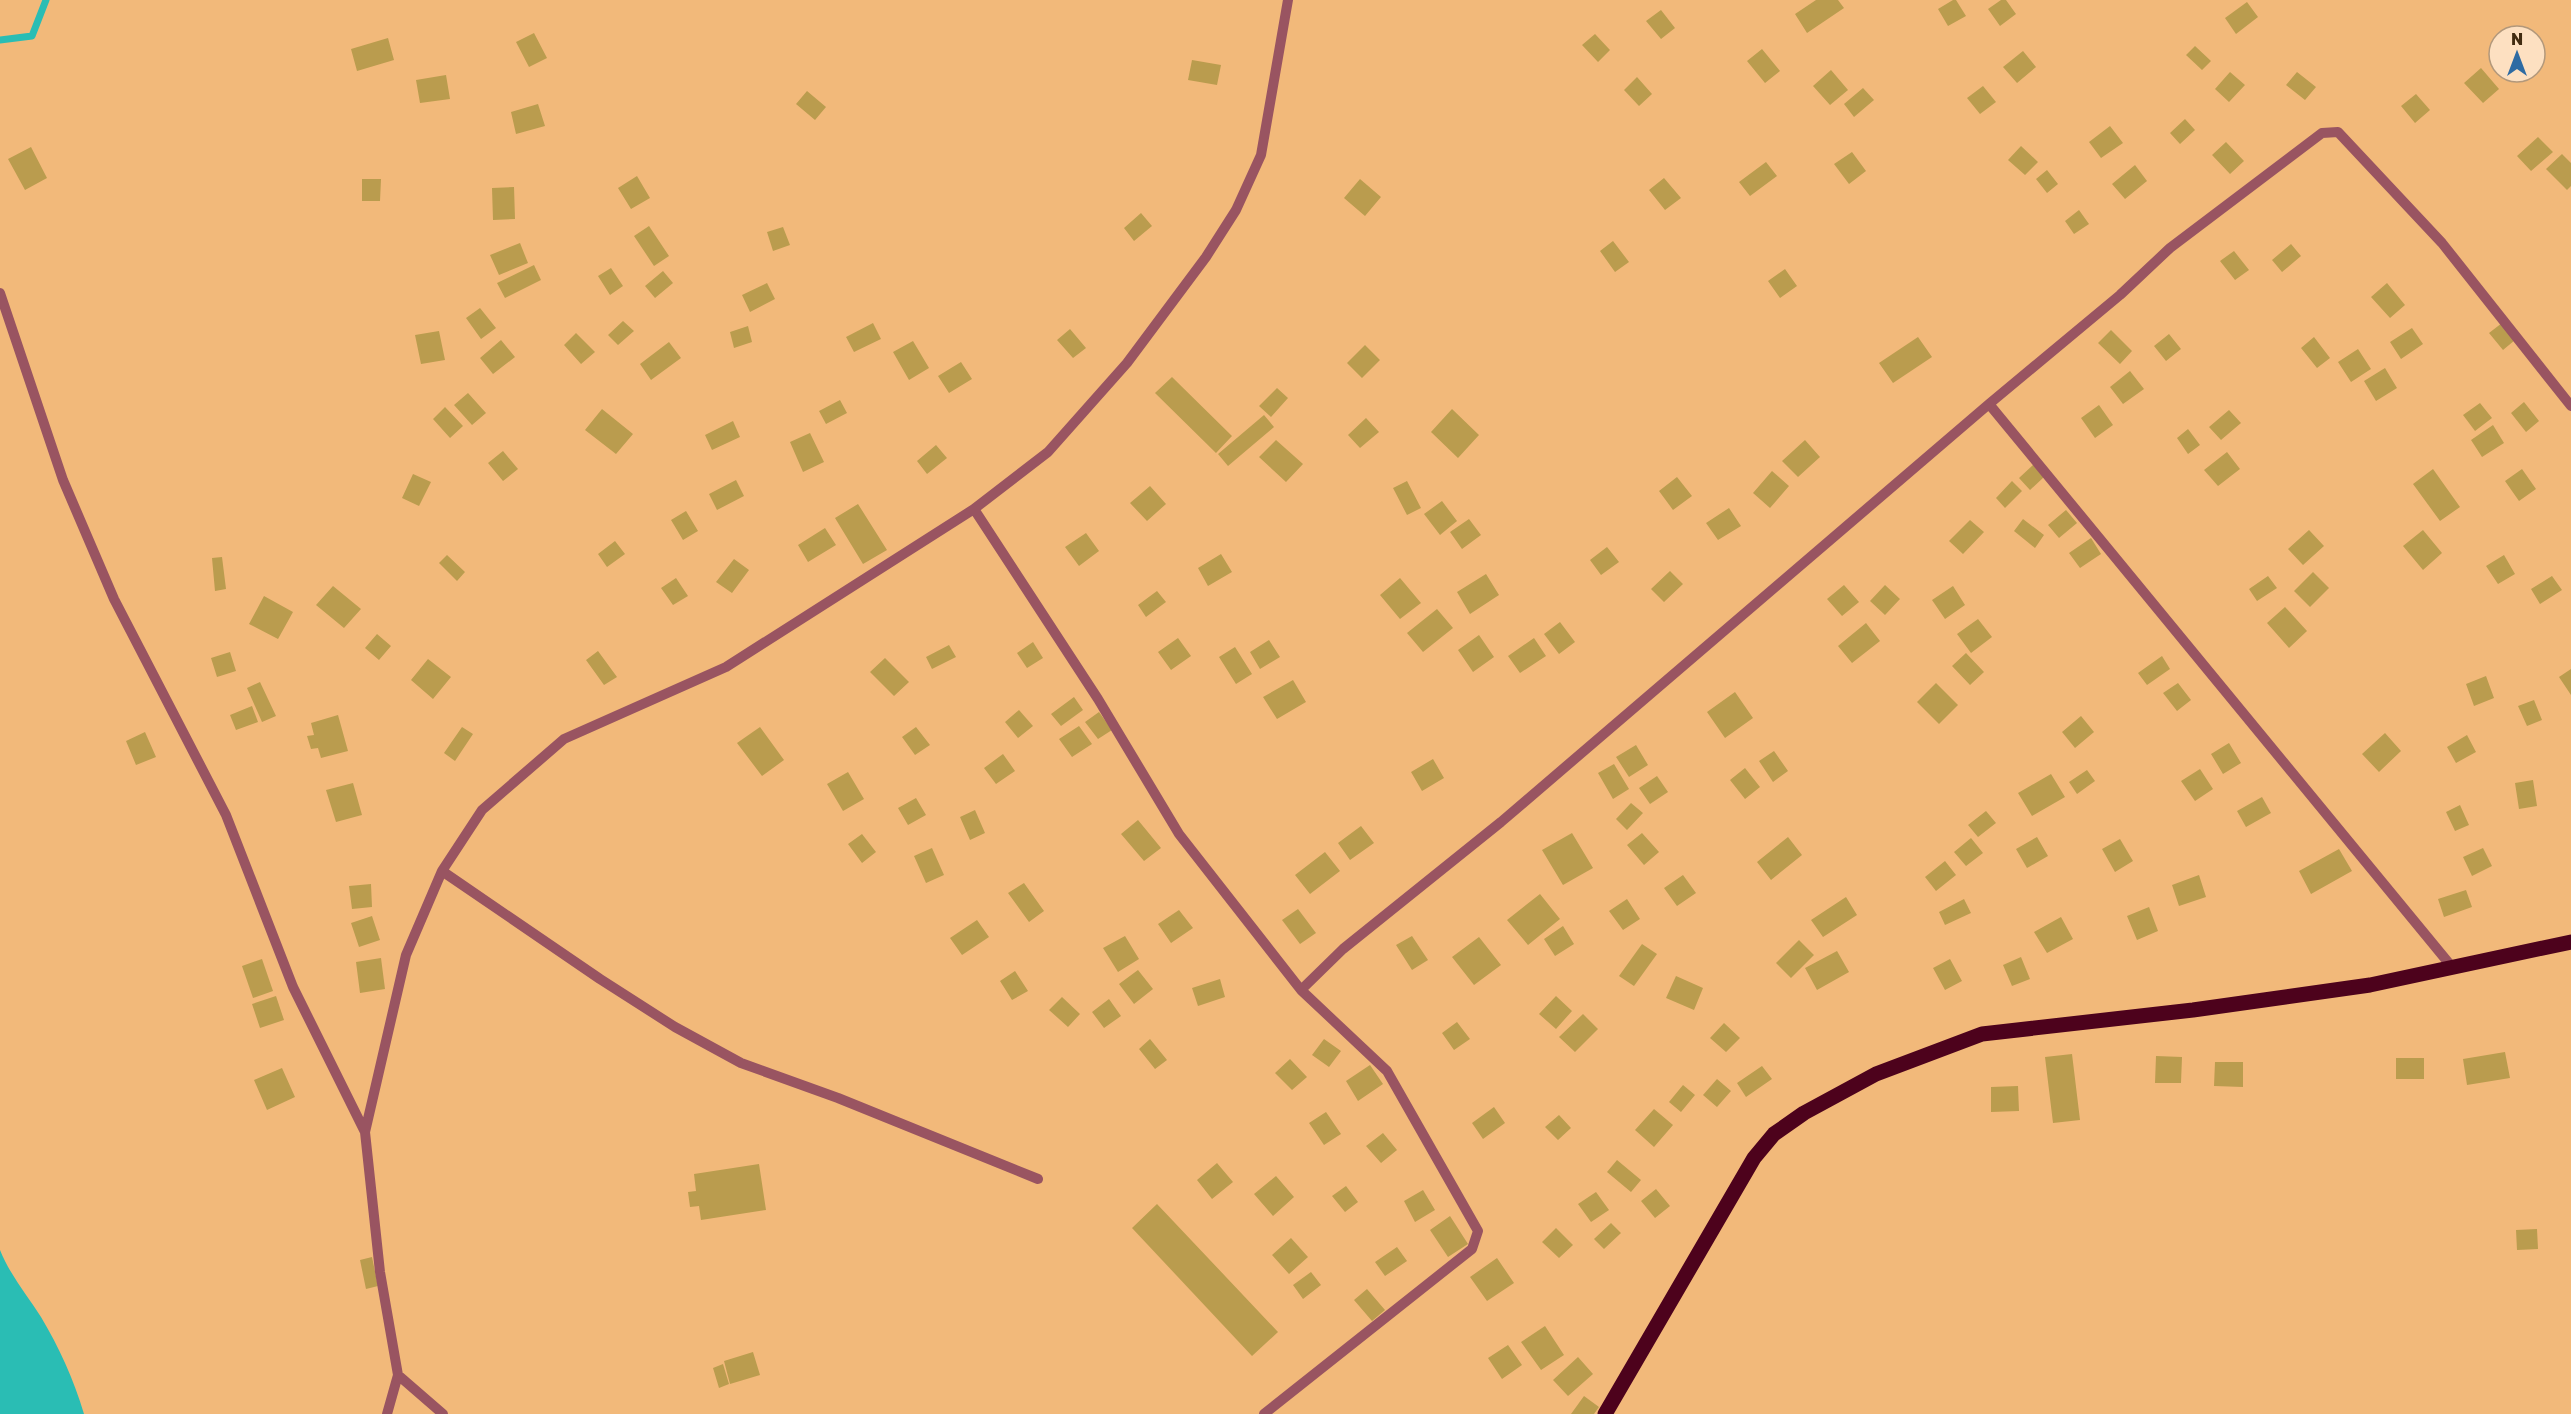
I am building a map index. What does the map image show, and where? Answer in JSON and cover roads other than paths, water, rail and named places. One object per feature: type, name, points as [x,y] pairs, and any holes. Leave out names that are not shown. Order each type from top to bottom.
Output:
[{"type":"main road","points":[[1605,1414],[1754,1158],[1774,1134],[1804,1113],[1876,1074],[1982,1034],[2205,1008],[2370,984],[2571,942]]},
{"type":"street","points":[[387,1414],[398,1374],[380,1272],[365,1132],[406,955],[442,871],[482,810],[564,739],[726,667],[974,509],[1048,453],[1127,363],[1206,257],[1236,210],[1260,155],[1288,0]]},
{"type":"street","points":[[1301,990],[1343,950],[1500,822],[1989,404],[2120,296],[2170,248],[2305,145],[2331,130],[2338,132],[2442,243],[2571,406]]},
{"type":"street","points":[[0,293],[63,480],[110,588],[226,815],[293,987],[365,1132]]},
{"type":"street","points":[[1989,404],[2452,967]]},
{"type":"street","points":[[974,509],[1098,699],[1179,834],[1301,990],[1387,1071],[1473,1220],[1478,1238],[1472,1249],[1264,1414]]},
{"type":"street","points":[[442,871],[600,979],[675,1027],[741,1063],[838,1098],[1038,1179]]},
{"type":"street","points":[[398,1374],[443,1414]]},
{"type":"water","points":[[0,1250],[54,1340],[71,1376],[84,1414],[0,1414]]},
{"type":"waterway","points":[[0,40],[32,36],[46,0]]}]
